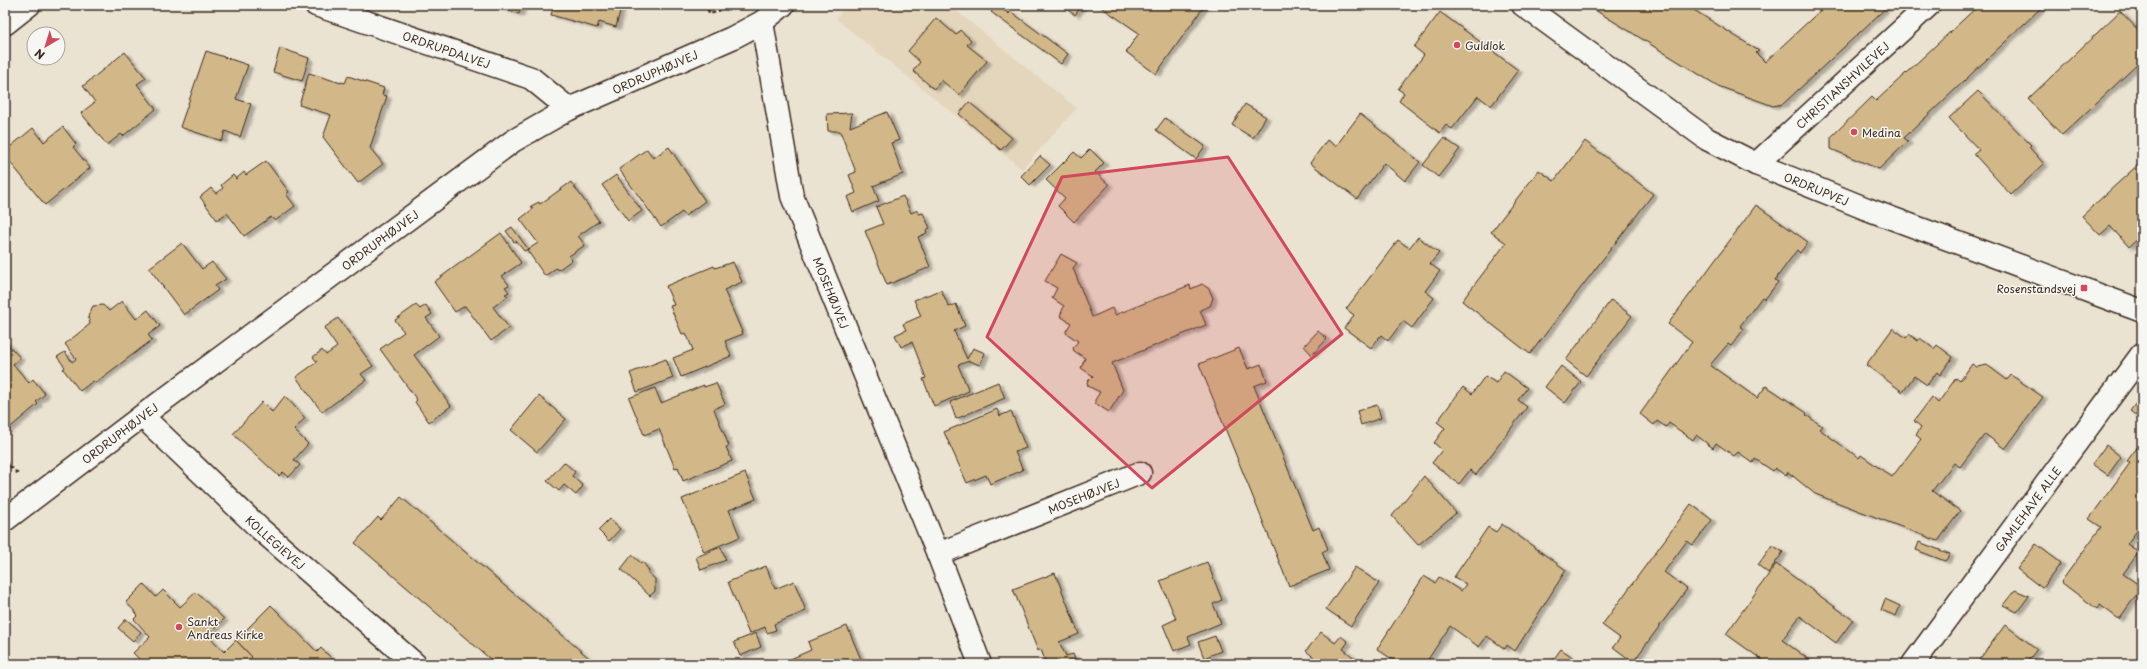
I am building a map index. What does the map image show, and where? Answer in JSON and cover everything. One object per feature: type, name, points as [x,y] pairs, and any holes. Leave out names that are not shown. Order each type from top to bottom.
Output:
[{"type":"street","points":[[5,24],[29,5]]},
{"type":"street","name":"ORDRUPDALVEJ","points":[[316,5],[531,78],[569,109]]},
{"type":"street","name":"ORDRUPHØJVEJ","points":[[5,520],[142,416],[513,141],[569,109],[732,38],[762,22],[783,5]]},
{"type":"street","name":"ORDRUPVEJ","points":[[1522,5],[1707,139],[1756,164],[1867,209],[2142,311]]},
{"type":"street","name":"CHRISTIANSHVILEVEJ","points":[[1756,164],[1929,5]]},
{"type":"street","name":"MOSEHØJVEJ","points":[[762,22],[792,196],[938,554],[980,664]]},
{"type":"street","name":"GAMLEHAVE ALLE","points":[[1913,664],[2142,354]]},
{"type":"street","name":"KOLLEGIEVEJ","points":[[142,416],[259,528],[415,664]]},
{"type":"street","name":"MOSEHØJVEJ","points":[[938,554],[1140,473]]},
{"type":"path","points":[[712,5],[707,8],[710,14],[726,8]]},
{"type":"highlighted area","points":[[1228,157],[1342,334],[1152,488],[987,337],[1062,177]]},
{"type":"shaded area","points":[[847,5],[949,5],[1077,108],[1022,169],[836,19]]},
{"type":"building","points":[[493,5],[522,5],[519,14]]},
{"type":"building","points":[[554,5],[614,5],[621,7],[616,27],[599,22],[597,28],[551,15]]},
{"type":"building","points":[[997,5],[1009,14],[1010,11],[1068,54],[1061,64],[991,12]]},
{"type":"building","points":[[1061,5],[1082,5],[1075,15]]},
{"type":"building","points":[[1098,5],[1205,5],[1156,74],[1126,52],[1139,33]]},
{"type":"building","points":[[1587,5],[1686,5],[1759,51],[1756,53],[1765,62],[1826,5],[1889,5],[1783,104],[1773,106],[1718,86]]},
{"type":"building","points":[[1979,5],[2044,5],[1904,138],[1908,141],[1879,169],[1831,149],[1831,137],[1872,97],[1876,101]]},
{"type":"building","points":[[2120,11],[2142,34],[2142,60],[2062,135],[2028,99]]},
{"type":"building","points":[[1440,12],[1518,70],[1491,106],[1478,96],[1452,129],[1446,125],[1440,133],[1399,101],[1404,93],[1398,89],[1424,55],[1414,47]]},
{"type":"building","points":[[936,18],[956,35],[960,30],[971,40],[967,45],[987,61],[959,95],[941,80],[934,89],[913,71],[920,62],[908,51]]},
{"type":"building","points":[[280,48],[309,58],[302,81],[273,72]]},
{"type":"building","points":[[206,51],[248,65],[236,99],[251,104],[240,137],[225,131],[222,141],[180,127]]},
{"type":"building","points":[[125,52],[146,78],[137,84],[156,109],[123,136],[121,134],[107,145],[81,113],[95,102],[83,86]]},
{"type":"building","points":[[309,73],[341,83],[345,83],[348,76],[384,88],[382,95],[387,96],[370,148],[383,164],[358,183],[323,137],[331,115],[299,105]]},
{"type":"building","points":[[1978,91],[2031,145],[2029,147],[2044,164],[2011,195],[1974,154],[1979,150],[1949,118]]},
{"type":"building","points":[[969,102],[1012,138],[1001,150],[959,114]]},
{"type":"building","points":[[1245,104],[1266,117],[1253,138],[1232,125]]},
{"type":"building","points":[[887,112],[899,140],[891,143],[903,174],[873,186],[879,201],[853,212],[847,197],[856,193],[849,175],[856,172],[840,131],[828,131],[827,114],[852,113],[850,127]]},
{"type":"building","points":[[1360,114],[1420,162],[1405,181],[1384,163],[1357,199],[1310,163],[1327,140],[1336,146]]},
{"type":"building","points":[[1165,118],[1205,146],[1196,159],[1156,130]]},
{"type":"building","points":[[63,127],[76,144],[73,147],[90,168],[45,205],[5,156],[5,151],[33,128],[44,142]]},
{"type":"building","points":[[1444,138],[1460,149],[1438,177],[1423,165]]},
{"type":"building","points":[[1585,141],[1653,194],[1530,354],[1462,301],[1506,243],[1491,232],[1539,170],[1554,181]]},
{"type":"building","points":[[669,147],[705,201],[685,216],[682,212],[661,227],[619,169],[647,149],[653,158]]},
{"type":"building","points":[[1090,149],[1104,163],[1095,172],[1109,185],[1074,222],[1058,206],[1065,198],[1046,180],[1074,152],[1081,158]]},
{"type":"building","points":[[1040,156],[1050,165],[1030,185],[1021,176]]},
{"type":"building","points":[[266,161],[289,192],[286,194],[295,206],[275,221],[271,217],[244,236],[227,213],[217,220],[200,197],[211,188],[216,194],[223,188],[221,185],[233,175],[236,179],[244,172],[246,175]]},
{"type":"building","points":[[2142,161],[2142,235],[2129,247],[2110,226],[2100,235],[2082,216]]},
{"type":"building","points":[[616,175],[642,211],[628,221],[602,185]]},
{"type":"building","points":[[571,182],[599,221],[578,236],[585,245],[569,256],[572,260],[558,270],[556,268],[545,276],[527,250],[538,243],[520,219],[533,209],[531,206],[539,202],[540,204]]},
{"type":"building","points":[[903,196],[911,213],[918,210],[919,214],[923,213],[930,228],[926,230],[927,233],[918,237],[930,267],[887,285],[865,231],[883,224],[876,207]]},
{"type":"building","points":[[1756,205],[1808,242],[1800,253],[1797,250],[1775,280],[1778,282],[1765,299],[1762,297],[1740,326],[1744,329],[1731,346],[1728,344],[1710,365],[1757,398],[1766,386],[1807,413],[1806,415],[1822,426],[1819,429],[1859,458],[1861,455],[1892,477],[1921,439],[1916,435],[1921,427],[1914,421],[1932,397],[1938,403],[1956,378],[1960,381],[1972,364],[1977,367],[1987,365],[2007,380],[2011,375],[2043,397],[2005,449],[1985,434],[1960,467],[1954,463],[1932,491],[1960,511],[1938,541],[1815,494],[1788,472],[1786,476],[1775,468],[1773,471],[1755,459],[1753,463],[1738,452],[1734,456],[1716,443],[1713,448],[1696,435],[1693,440],[1669,423],[1666,427],[1657,421],[1654,425],[1640,414],[1692,342],[1668,324]]},
{"type":"building","points":[[512,227],[528,249],[524,251],[516,241],[514,242],[506,231]]},
{"type":"building","points":[[501,233],[521,263],[502,276],[509,285],[505,287],[509,292],[505,294],[508,296],[493,307],[509,328],[491,341],[465,306],[455,312],[434,282]]},
{"type":"building","points":[[1418,237],[1439,253],[1430,264],[1440,271],[1425,291],[1434,298],[1412,328],[1403,321],[1388,341],[1381,335],[1371,348],[1344,328],[1354,315],[1346,309],[1398,240],[1409,248]]},
{"type":"building","points":[[182,243],[202,269],[212,262],[226,279],[215,286],[218,290],[184,315],[149,268]]},
{"type":"building","points":[[1061,254],[1077,263],[1073,268],[1092,317],[1112,308],[1115,315],[1190,285],[1191,289],[1202,284],[1209,289],[1213,298],[1210,306],[1200,310],[1206,325],[1112,363],[1123,390],[1109,412],[1095,403],[1095,400],[1100,392],[1088,386],[1087,382],[1093,376],[1081,368],[1085,358],[1074,351],[1073,348],[1078,341],[1066,333],[1071,323],[1060,316],[1064,306],[1052,298],[1057,288],[1045,281]]},
{"type":"building","points":[[733,262],[742,282],[724,290],[743,334],[725,341],[731,356],[681,377],[673,358],[693,350],[686,333],[682,334],[670,306],[674,305],[666,286],[714,266],[715,268]]},
{"type":"building","points":[[941,290],[949,307],[956,304],[965,326],[954,331],[967,359],[973,348],[985,353],[980,365],[969,361],[958,365],[969,391],[934,406],[923,379],[926,378],[912,342],[901,347],[895,335],[906,330],[903,324],[921,316],[914,300]]},
{"type":"building","points":[[1611,300],[1632,316],[1586,376],[1566,360]]},
{"type":"building","points":[[122,301],[136,319],[148,310],[160,326],[148,335],[152,340],[95,383],[93,381],[80,391],[63,369],[65,367],[57,357],[65,352],[72,362],[76,359],[65,344],[90,324],[88,316],[93,306],[103,305],[109,311]]},
{"type":"building","points":[[416,305],[420,309],[426,305],[432,314],[426,318],[439,336],[414,355],[451,406],[429,422],[415,402],[417,400],[380,349],[404,332],[395,320]]},
{"type":"building","points":[[338,318],[373,366],[361,374],[366,380],[322,412],[296,377],[317,362],[313,357],[322,350],[326,355],[337,347],[324,328]]},
{"type":"building","points":[[1893,328],[1906,338],[1909,334],[1918,341],[1920,338],[1934,349],[1937,345],[1953,357],[1940,375],[1937,372],[1927,385],[1914,376],[1903,392],[1866,365]]},
{"type":"building","points":[[1318,331],[1327,339],[1312,355],[1304,346]]},
{"type":"building","points":[[5,341],[20,358],[13,364],[29,383],[33,379],[45,394],[36,402],[38,404],[6,431]]},
{"type":"building","points":[[1239,348],[1248,369],[1261,364],[1267,381],[1254,386],[1313,530],[1319,527],[1328,549],[1322,552],[1329,570],[1289,586],[1199,364]]},
{"type":"building","points":[[666,359],[673,378],[637,392],[630,373]]},
{"type":"building","points":[[1561,366],[1581,382],[1565,403],[1545,387]]},
{"type":"building","points":[[1504,371],[1527,388],[1518,400],[1527,407],[1476,475],[1470,470],[1459,484],[1432,463],[1442,450],[1434,443],[1445,428],[1437,422],[1463,387],[1472,394],[1485,376],[1496,383]]},
{"type":"building","points":[[998,382],[1005,398],[956,419],[950,402]]},
{"type":"building","points":[[716,383],[725,404],[714,409],[729,446],[726,447],[732,461],[683,481],[678,467],[675,468],[659,429],[644,435],[629,398],[655,388],[661,403],[704,385],[704,387]]},
{"type":"building","points":[[2142,395],[2142,420],[2130,411]]},
{"type":"building","points":[[285,396],[305,418],[294,430],[308,444],[294,460],[300,465],[289,477],[283,472],[279,476],[233,434],[262,402],[272,412]]},
{"type":"building","points":[[539,396],[566,419],[537,452],[511,430]]},
{"type":"building","points":[[1377,405],[1381,418],[1361,425],[1357,411]]},
{"type":"building","points":[[997,409],[1000,416],[1011,411],[1026,448],[1015,452],[1023,470],[990,484],[986,475],[967,483],[944,432]]},
{"type":"building","points":[[2142,441],[2142,531],[2138,529],[2127,544],[2139,552],[2123,574],[2142,587],[2119,619],[2100,605],[2097,609],[2061,582],[2101,527],[2089,519],[2130,463],[2127,461]]},
{"type":"building","points":[[2106,445],[2121,457],[2108,475],[2092,464]]},
{"type":"building","points":[[564,462],[575,472],[572,476],[583,486],[576,495],[564,485],[559,491],[547,481]]},
{"type":"building","points":[[745,473],[756,499],[729,510],[740,537],[704,552],[682,499]]},
{"type":"building","points":[[1424,476],[1456,513],[1418,545],[1392,516]]},
{"type":"building","points":[[401,497],[596,664],[496,664],[355,543],[378,517],[381,520]]},
{"type":"building","points":[[1691,504],[1712,520],[1693,545],[1687,541],[1664,572],[1687,589],[1633,662],[1613,647],[1620,638],[1602,625]]},
{"type":"building","points":[[609,519],[620,529],[609,541],[598,530]]},
{"type":"building","points":[[1502,524],[1566,570],[1515,651],[1507,645],[1505,649],[1487,636],[1479,647],[1450,626],[1425,664],[1399,664],[1377,649],[1424,576],[1435,583],[1439,577],[1461,591],[1466,584],[1454,577],[1488,527],[1496,532]]},
{"type":"building","points":[[1919,542],[1950,554],[1945,561],[1916,550]]},
{"type":"building","points":[[2036,544],[2061,563],[2042,588],[2017,569]]},
{"type":"building","points":[[1772,545],[1783,552],[1768,573],[1758,565]]},
{"type":"building","points":[[721,547],[726,560],[701,570],[696,557]]},
{"type":"building","points":[[632,555],[641,563],[643,562],[649,571],[648,573],[655,579],[655,591],[650,596],[621,569]]},
{"type":"building","points":[[1207,562],[1222,600],[1213,604],[1221,623],[1188,637],[1191,644],[1174,651],[1163,625],[1176,619],[1160,581]]},
{"type":"building","points":[[1776,564],[1853,620],[1836,643],[1800,616],[1782,640],[1815,664],[1768,664],[1726,634]]},
{"type":"building","points":[[766,566],[775,589],[794,581],[806,611],[774,624],[776,630],[767,633],[765,627],[749,634],[728,582]]},
{"type":"building","points":[[1355,567],[1379,583],[1351,626],[1326,609]]},
{"type":"building","points":[[1055,573],[1079,634],[1059,642],[1066,656],[1073,654],[1077,664],[1046,664],[1041,649],[1038,651],[1013,589]]},
{"type":"building","name":"Sankt Andreas Kirke","points":[[144,584],[156,597],[163,590],[180,607],[196,592],[224,619],[208,635],[224,652],[236,640],[252,657],[245,664],[144,664],[133,653],[150,637],[134,619],[138,615],[126,602]]},
{"type":"building","points":[[2015,590],[2029,596],[2017,612],[2003,605]]},
{"type":"building","points":[[1885,599],[1900,606],[1896,616],[1881,610]]},
{"type":"building","points":[[271,605],[317,652],[321,648],[337,664],[281,664],[277,660],[273,664],[245,664],[252,657],[236,640]]},
{"type":"building","points":[[126,619],[141,632],[133,641],[118,628]]},
{"type":"building","points":[[2005,625],[2037,649],[2026,664],[1976,664]]},
{"type":"building","points":[[847,626],[863,664],[779,664],[811,650],[808,642]]},
{"type":"building","points":[[1321,632],[1335,643],[1341,636],[1348,642],[1343,649],[1362,664],[1322,664],[1306,651]]},
{"type":"building","points":[[756,633],[761,647],[740,656],[734,642]]},
{"type":"building","points":[[1215,636],[1221,651],[1204,658],[1198,642]]},
{"type":"building","points":[[1561,649],[1582,664],[1550,664]]},
{"type":"place","name":"Guldlok","points":[[1457,45]]},
{"type":"place","name":"Medina","points":[[1854,132]]},
{"type":"place","name":"Rosenstandsvej","points":[[2084,288]]},
{"type":"place","name":"Sankt Andreas Kirke","points":[[179,627]]}]
